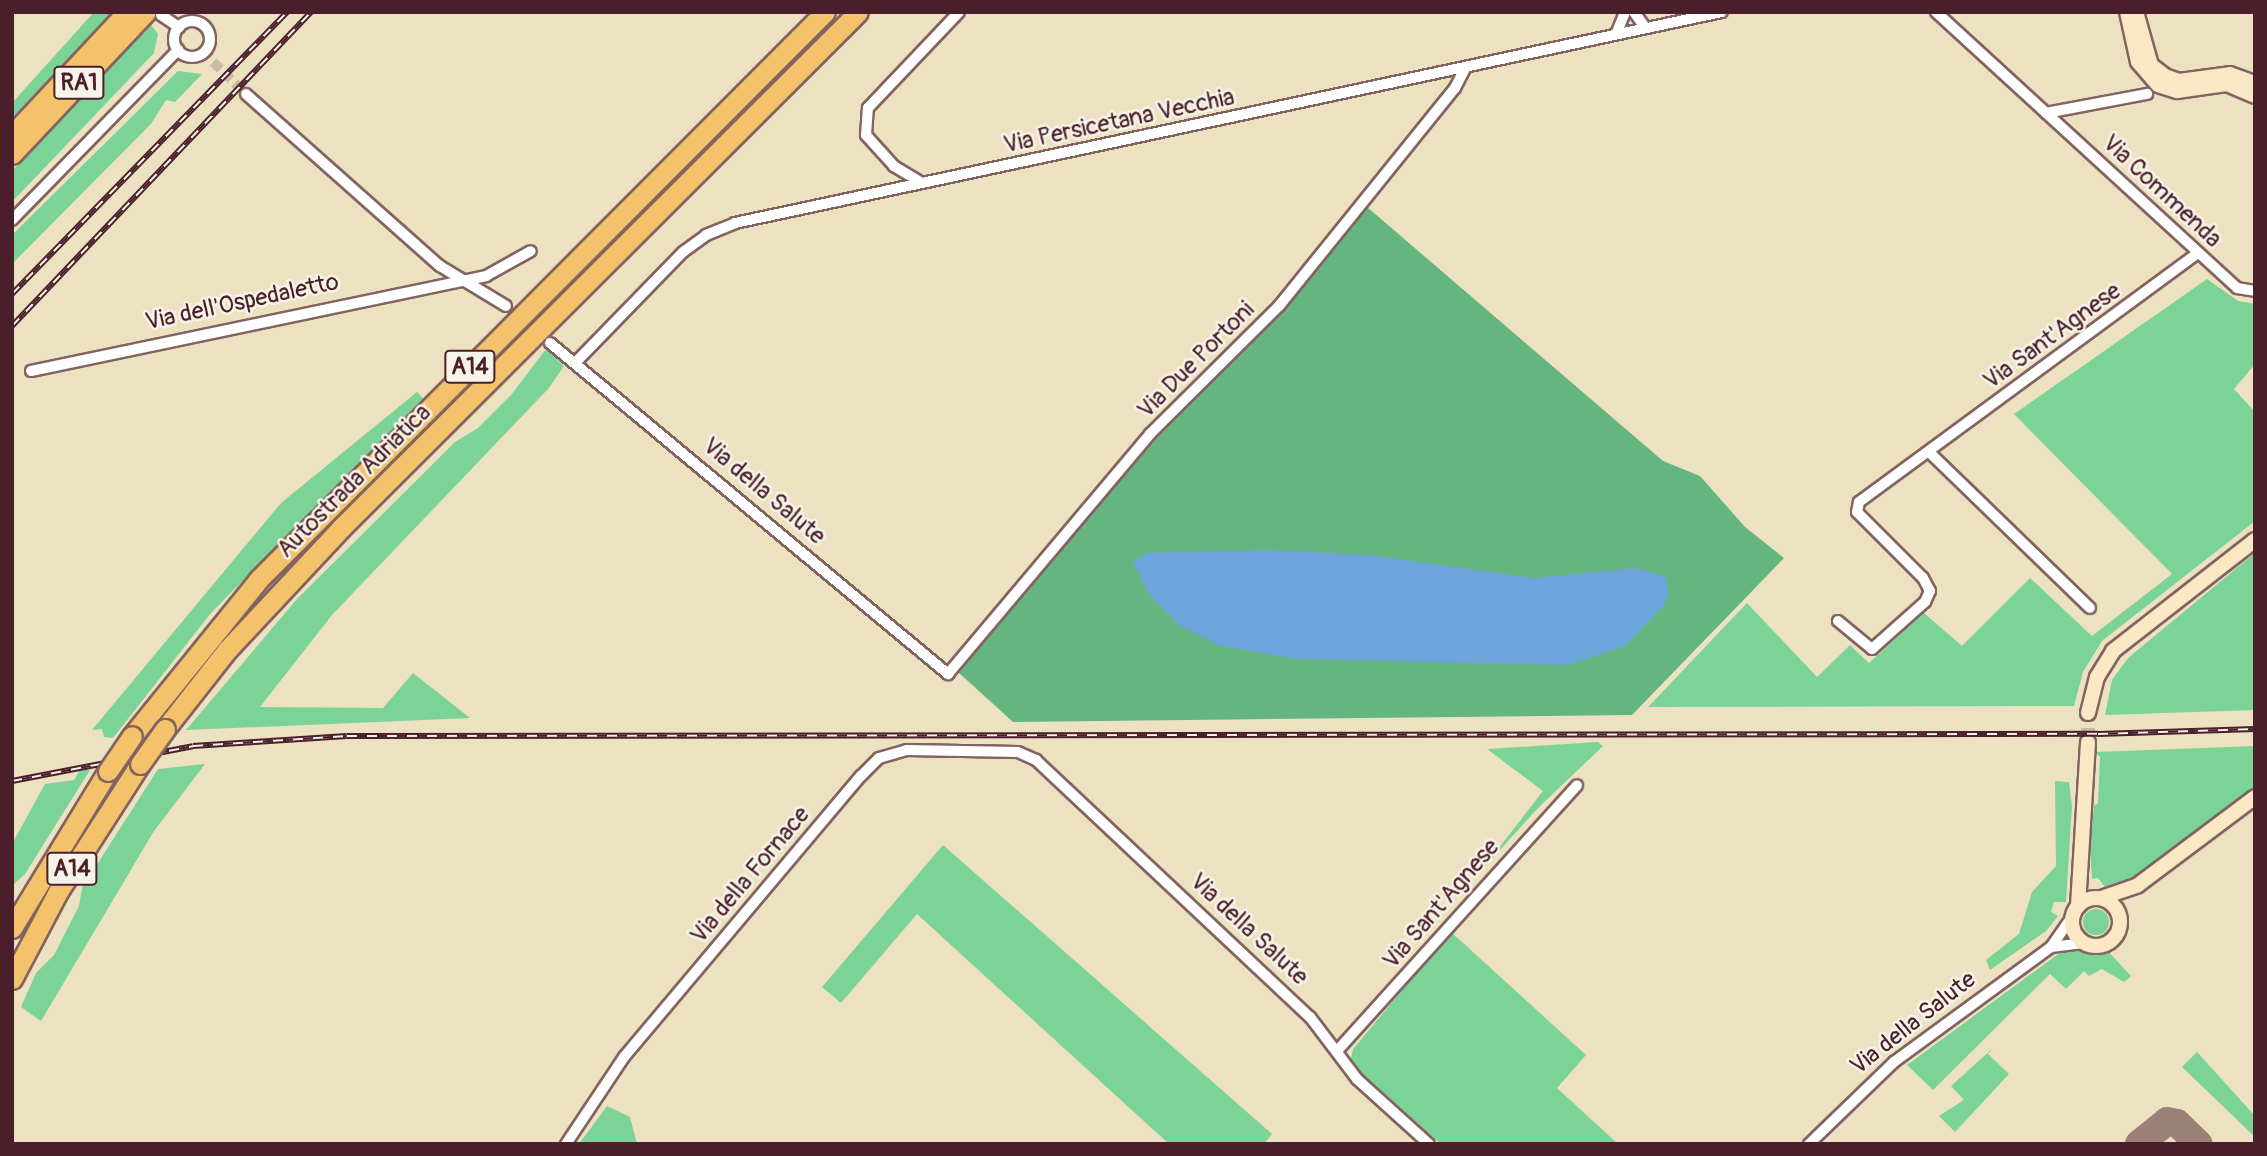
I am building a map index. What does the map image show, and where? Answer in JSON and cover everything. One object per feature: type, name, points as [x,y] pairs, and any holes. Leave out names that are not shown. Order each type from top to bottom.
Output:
[{"type":"highway","name":"RA1","points":[[12,135],[127,12]]},
{"type":"highway","name":"Autostrada Adriatica","points":[[12,928],[132,736],[259,579],[825,12]]},
{"type":"highway","name":"Autostrada Adriatica","points":[[12,979],[59,890],[140,764],[227,650],[341,528],[858,12]]},
{"type":"highway","name":"RA1","points":[[12,154],[154,13]]},
{"type":"street","points":[[922,183],[896,167],[866,135],[865,120],[868,108],[893,78],[959,12]]},
{"type":"street","points":[[1617,32],[1625,12]]},
{"type":"street","points":[[1634,12],[1644,26]]},
{"type":"street","name":"Via Persicetana Vecchia","points":[[575,363],[684,252],[706,235],[735,223],[1465,68],[1644,26],[1722,12]]},
{"type":"street","name":"Via Commenda","points":[[1936,12],[2237,288],[2255,291]]},
{"type":"street","points":[[2127,12],[2138,62],[2150,80],[2177,91],[2234,85],[2255,96]]},
{"type":"street","points":[[2136,12],[2151,65],[2165,76],[2179,81],[2230,74],[2255,83]]},
{"type":"street","points":[[154,13],[178,27]]},
{"type":"street","points":[[188,21],[204,26],[210,36],[205,52],[188,57],[178,50],[174,41],[178,27],[188,21]]},
{"type":"street","points":[[12,220],[178,50]]},
{"type":"street","points":[[205,52],[213,62]]},
{"type":"street","name":"Via Due Portoni","points":[[948,674],[1150,434],[1287,297],[1455,88],[1465,68]]},
{"type":"street","points":[[246,93],[430,258],[506,306]]},
{"type":"street","name":"Via Commenda","points":[[2046,113],[2147,94]]},
{"type":"street","points":[[896,167],[897,187]]},
{"type":"street","points":[[463,281],[485,276],[531,251]]},
{"type":"street","name":"Via Sant'Agnese","points":[[1838,621],[1872,649],[1928,596],[1927,582],[1857,512],[1857,506],[2198,253]]},
{"type":"street","name":"Via dell'Ospedaletto","points":[[31,371],[344,302],[463,281]]},
{"type":"street","name":"Via della Salute","points":[[550,343],[948,674]]},
{"type":"street","points":[[1929,452],[2090,608]]},
{"type":"street","points":[[2088,713],[2097,677],[2113,651],[2255,540]]},
{"type":"street","points":[[2088,743],[2082,873],[2074,932],[2085,943],[2100,945],[2113,939],[2119,915],[2138,885]]},
{"type":"street","name":"Via della Fornace","points":[[566,1144],[624,1057],[878,758],[907,750],[1029,755]]},
{"type":"street","name":"Via della Salute","points":[[1029,755],[1310,1017],[1370,1092],[1429,1144]]},
{"type":"street","name":"Via Sant'Agnese","points":[[1337,1051],[1577,785]]},
{"type":"street","points":[[2075,911],[2097,898],[2112,898],[2138,885],[2255,797]]},
{"type":"street","points":[[2082,873],[2097,898],[2119,915]]},
{"type":"street","name":"Via della Salute","points":[[1810,1144],[1886,1068],[2051,947],[2075,911]]},
{"type":"street","name":"Via della Salute","points":[[2051,947],[2085,943]]},
{"type":"green space","points":[[94,12],[112,12],[12,118],[12,103]]},
{"type":"green space","points":[[151,25],[158,34],[154,53],[12,202],[12,171]]},
{"type":"green space","points":[[178,71],[202,74],[175,102],[166,100],[151,124],[12,264],[12,235]]},
{"type":"green space","points":[[1367,207],[1663,461],[1700,476],[1745,527],[1784,558],[1632,715],[1013,722],[958,672],[1153,442],[1281,310]]},
{"type":"green space","points":[[2207,279],[2238,301],[2255,304],[2255,364],[2234,389],[2255,412],[2255,521],[2102,641],[2083,672],[2074,706],[1648,707],[1747,603],[1817,677],[1850,645],[1869,663],[1924,613],[1962,646],[2030,578],[2092,636],[2172,574],[2014,414]]},
{"type":"green space","points":[[546,349],[564,366],[548,389],[332,615],[260,707],[383,708],[413,673],[470,718],[186,730],[297,599],[455,442],[478,428],[511,395]]},
{"type":"green space","points":[[417,392],[423,398],[211,613],[113,738],[104,737],[102,729],[92,730],[281,503]]},
{"type":"green space","points":[[2255,553],[2255,710],[2105,715],[2112,680],[2128,658]]},
{"type":"green space","points":[[1598,742],[1603,746],[1537,809],[1481,871],[1543,791],[1487,749]]},
{"type":"green space","points":[[2255,746],[2255,787],[2121,888],[2117,884],[2106,888],[2098,878],[2092,879],[2090,848],[2094,806],[2098,803],[2100,757],[2095,752]]},
{"type":"green space","points":[[205,764],[154,831],[41,1021],[21,1007],[36,973],[54,955],[79,906],[82,888],[158,769]]},
{"type":"green space","points":[[80,770],[90,770],[25,874],[12,886],[12,844],[45,784],[74,780]]},
{"type":"green space","points":[[2055,781],[2069,782],[2072,806],[2066,902],[2054,902],[2051,912],[2058,916],[2046,931],[1990,970],[1986,960],[2019,934],[2032,892],[2056,866]]},
{"type":"green space","points":[[943,845],[1272,1134],[1264,1144],[1169,1144],[917,914],[841,1003],[822,987]]},
{"type":"green space","points":[[2096,909],[2105,913],[2109,922],[2105,931],[2096,935],[2087,931],[2083,922],[2087,913]]},
{"type":"green space","points":[[1451,932],[1586,1055],[1557,1088],[1618,1144],[1441,1144],[1357,1069],[1351,1059],[1353,1049]]},
{"type":"green space","points":[[2069,946],[2107,950],[2131,976],[2124,982],[2102,969],[2089,976],[2084,971],[2066,989],[2050,974],[1933,1090],[1907,1065]]},
{"type":"green space","points":[[1993,1048],[1988,1054],[2009,1074],[1955,1132],[1939,1116],[1964,1100],[1951,1086]]},
{"type":"green space","points":[[2197,1052],[2255,1116],[2255,1137],[2182,1067]]},
{"type":"green space","points":[[607,1106],[630,1117],[637,1144],[579,1144]]},
{"type":"water","points":[[1270,550],[1368,555],[1534,578],[1637,568],[1665,577],[1669,593],[1664,605],[1626,645],[1568,665],[1299,659],[1221,646],[1179,625],[1147,592],[1133,561],[1148,553]]},
{"type":"taxiway","points":[[2139,1144],[2167,1121],[2177,1123],[2199,1144]]},
{"type":"tunnel","points":[[213,62],[246,94]]},
{"type":"tunnel","points":[[506,306],[550,343]]},
{"type":"tunnel","points":[[2088,713],[2088,742]]},
{"type":"railway","points":[[12,294],[287,12]]},
{"type":"railway","points":[[12,326],[311,12]]},
{"type":"railway","points":[[12,781],[193,746],[347,736],[2098,734],[2255,729]]}]
